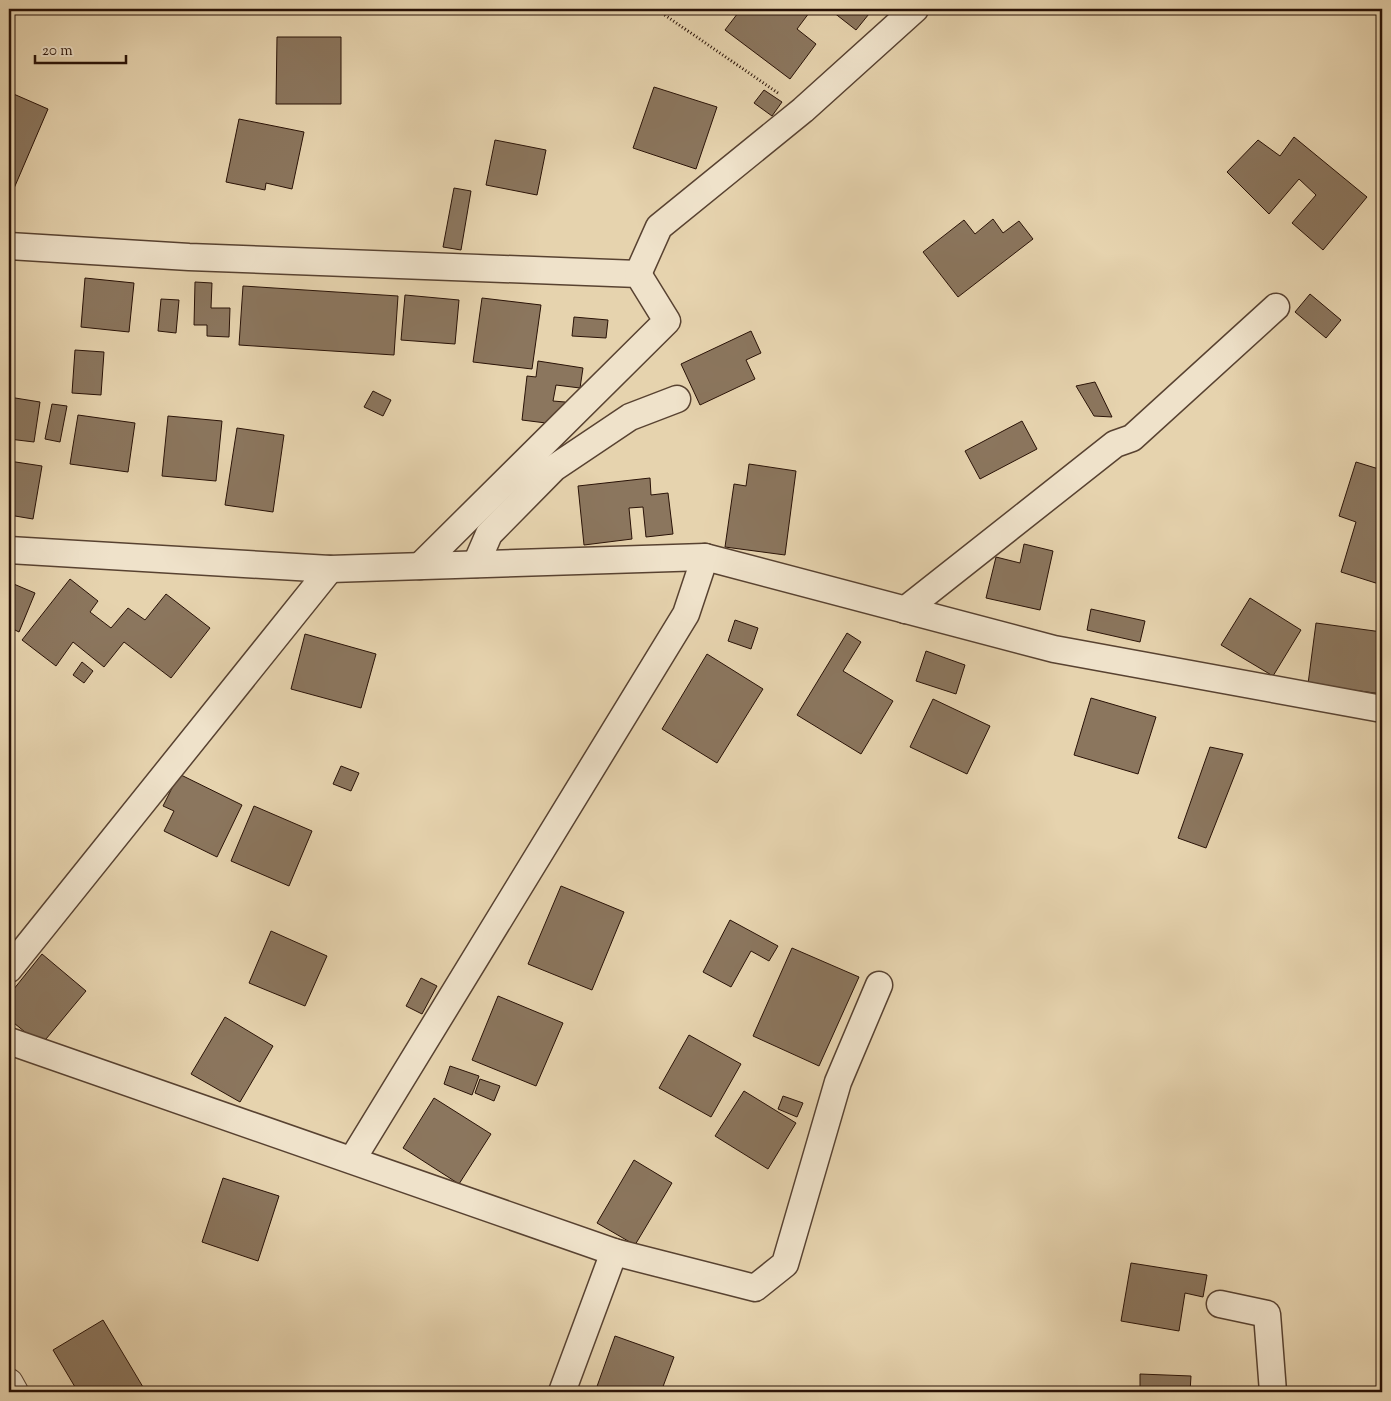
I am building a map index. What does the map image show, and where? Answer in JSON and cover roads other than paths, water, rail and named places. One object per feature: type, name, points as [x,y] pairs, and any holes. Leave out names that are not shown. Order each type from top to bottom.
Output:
[{"type":"street","points":[[638,274],[659,227],[803,110],[916,9]]},
{"type":"street","points":[[9,246],[189,257],[638,274]]},
{"type":"street","points":[[420,566],[667,321],[638,274]]},
{"type":"street","points":[[905,610],[1115,444],[1132,438],[1276,307]]},
{"type":"street","points":[[476,564],[489,534],[554,468],[630,417],[677,399]]},
{"type":"street","points":[[9,550],[330,569],[706,557],[1054,649],[1382,709]]},
{"type":"street","points":[[352,1160],[686,614],[706,557]]},
{"type":"street","points":[[9,969],[330,569]]},
{"type":"street","points":[[9,1041],[614,1252],[755,1288],[785,1264],[838,1082],[879,985]]},
{"type":"street","points":[[562,1392],[614,1252]]},
{"type":"street","points":[[1220,1304],[1267,1314],[1273,1392]]},
{"type":"street","points":[[9,1382],[14,1392]]}]
